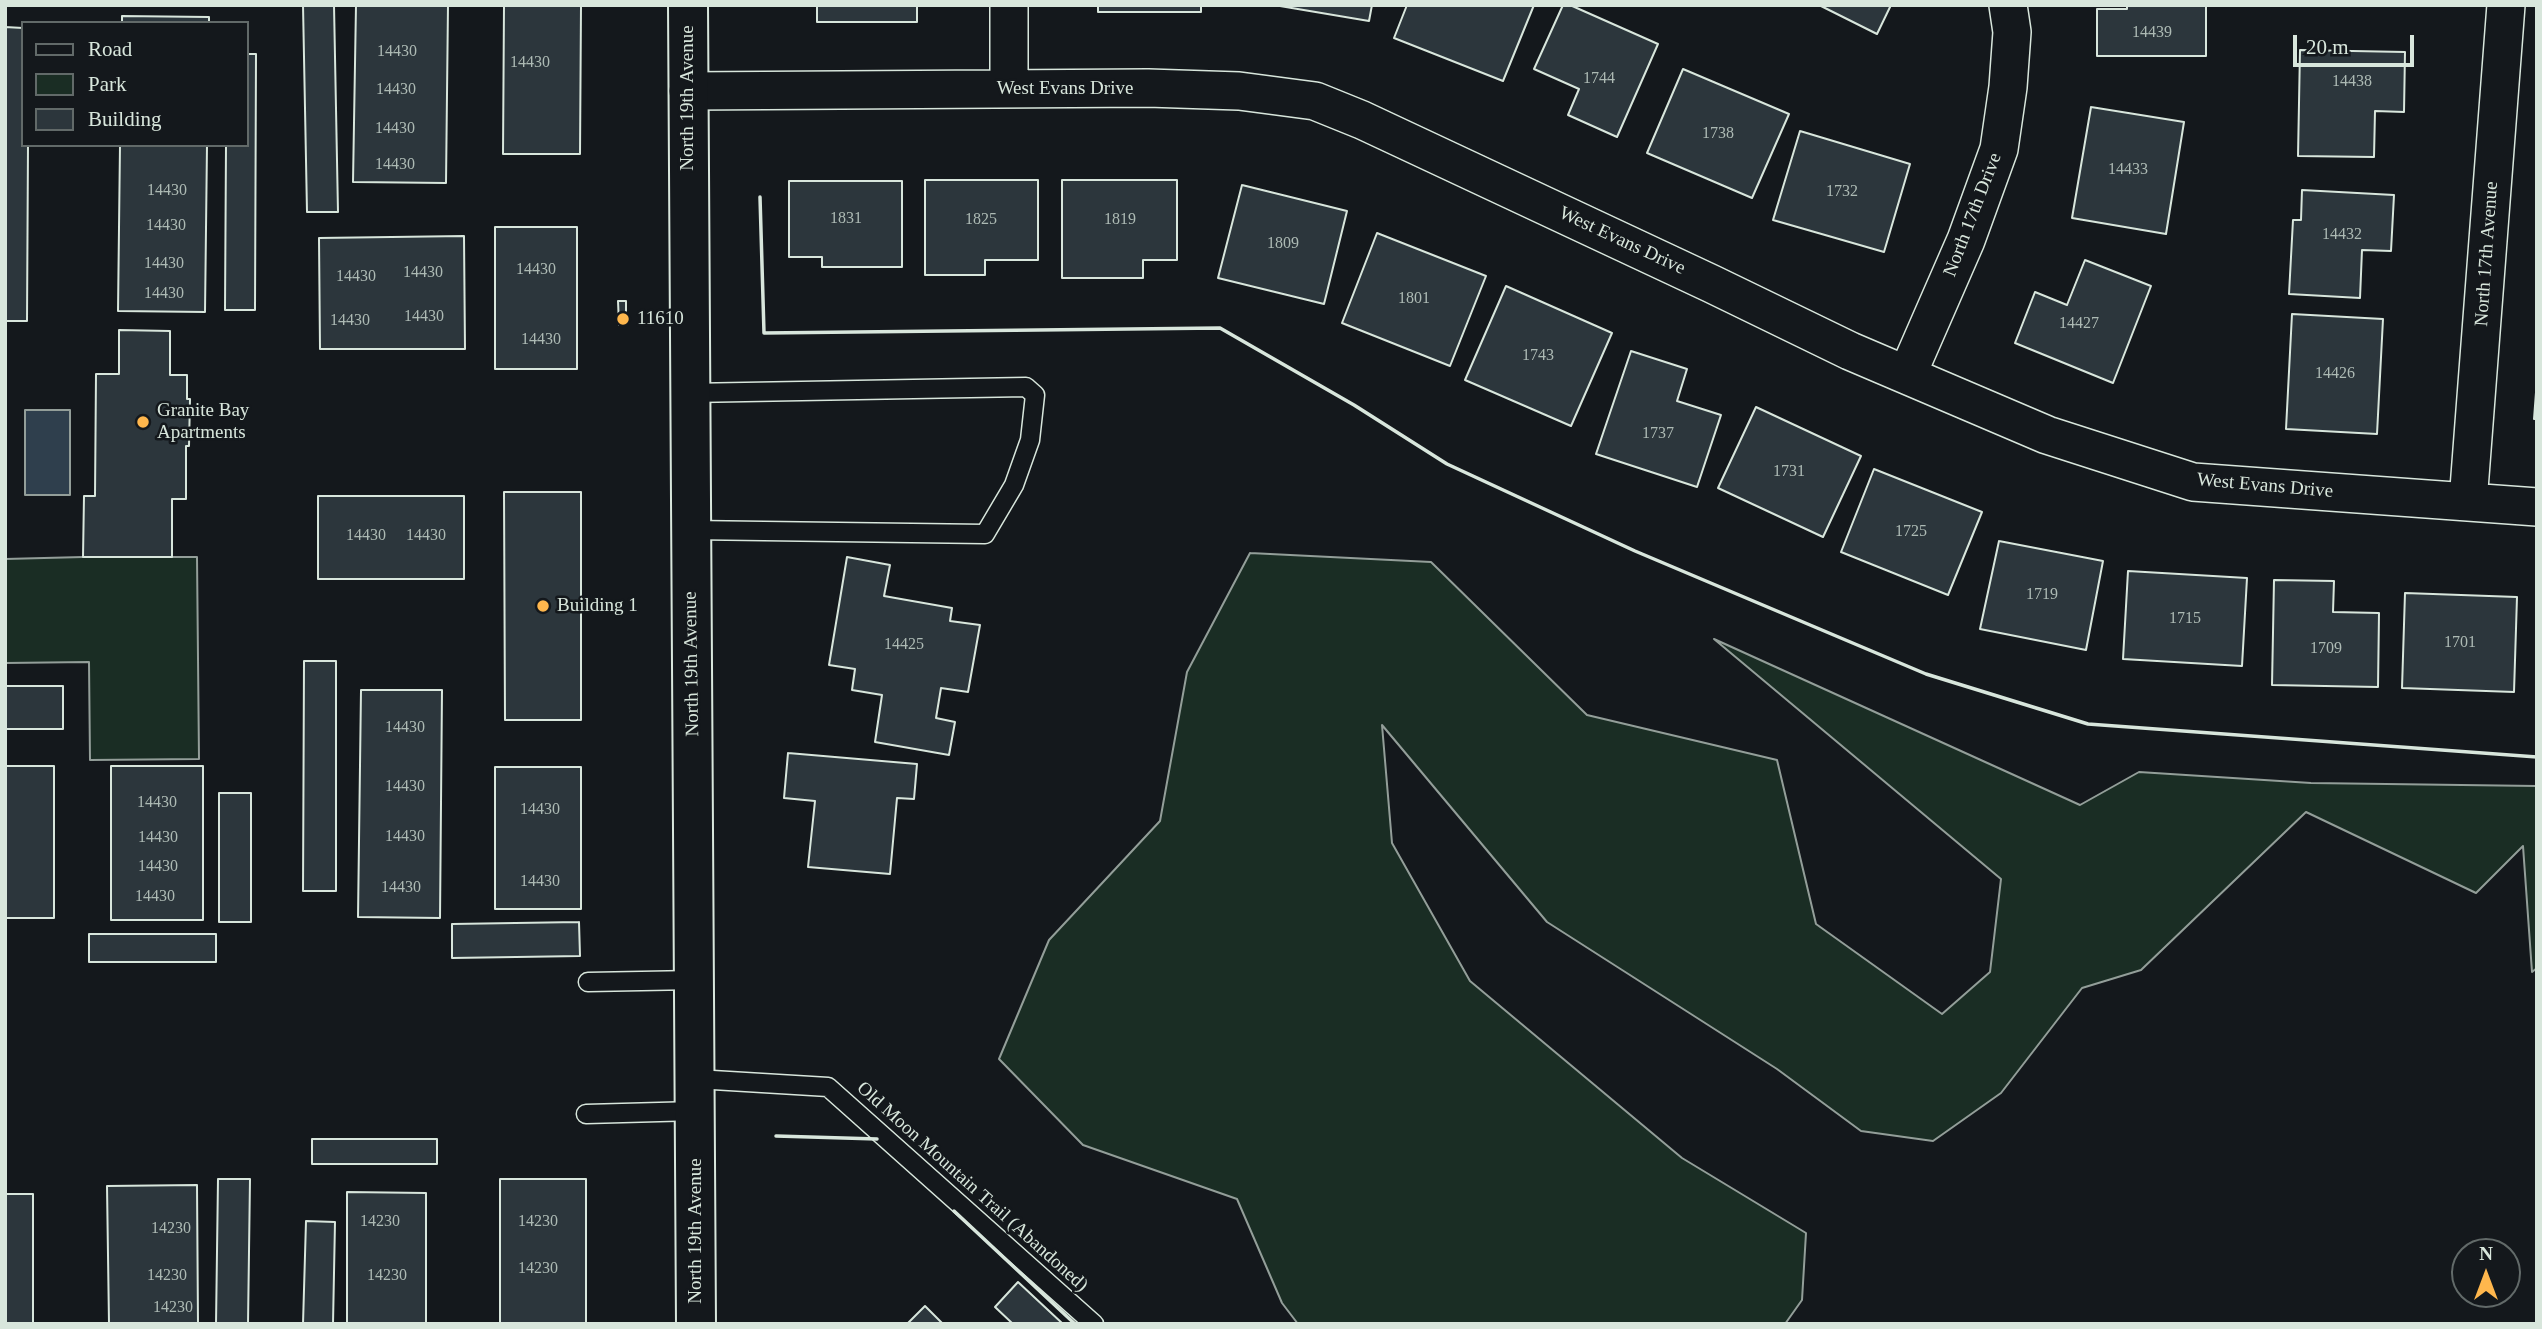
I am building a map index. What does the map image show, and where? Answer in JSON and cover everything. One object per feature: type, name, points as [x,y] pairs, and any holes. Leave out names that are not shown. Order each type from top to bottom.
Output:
[{"type":"main road","name":"North 19th Avenue","points":[[688,5],[695,1324]]},
{"type":"street","points":[[1009,5],[1009,89]]},
{"type":"street","name":"North 17th Drive","points":[[1907,375],[1966,240],[1999,149],[2012,32],[2008,5]]},
{"type":"street","name":"North 17th Avenue","points":[[2468,502],[2506,5]]},
{"type":"street","name":"West Evans Drive","points":[[688,91],[1148,88],[1239,91],[1315,101],[1687,272],[1850,351],[2047,435],[2193,482],[2537,507]]},
{"type":"lane","points":[[689,393],[1027,387],[1035,395],[1030,440],[1014,485],[985,534],[691,530]]},
{"type":"lane","points":[[588,982],[695,980]]},
{"type":"lane","name":"Old Moon Mountain Trail (Abandoned)","points":[[586,1114],[695,1095],[828,1087],[1094,1324]]},
{"type":"green space","points":[[1250,553],[1431,562],[1587,715],[1777,760],[1816,924],[1942,1014],[1990,972],[2001,879],[1714,639],[2080,805],[2139,772],[2311,783],[2537,786],[2537,968],[2532,972],[2523,846],[2476,893],[2306,812],[2141,970],[2082,988],[2001,1093],[1933,1141],[1861,1131],[1777,1069],[1547,922],[1382,725],[1392,843],[1470,981],[1682,1158],[1806,1233],[1802,1300],[1785,1324],[1298,1324],[1282,1303],[1237,1199],[1083,1145],[999,1059],[1049,940],[1160,821],[1187,672]]},
{"type":"green space","points":[[197,557],[199,759],[90,760],[89,662],[5,663],[5,559]]},
{"type":"water","points":[[25,410],[70,410],[70,495],[25,495]]},
{"type":"building","points":[[303,5],[334,5],[338,212],[307,212]]},
{"type":"building","points":[[356,5],[448,5],[446,183],[353,182]]},
{"type":"building","points":[[504,5],[581,5],[580,154],[503,154]]},
{"type":"building","points":[[817,5],[917,5],[917,22],[817,22]]},
{"type":"building","points":[[1098,5],[1201,5],[1201,12],[1098,12]]},
{"type":"building","points":[[1274,5],[1372,5],[1369,21]]},
{"type":"building","points":[[1407,5],[1534,5],[1503,81],[1394,38]]},
{"type":"building","points":[[1563,5],[1570,5],[1658,44],[1617,137],[1568,115],[1579,89],[1534,69]]},
{"type":"building","points":[[1819,5],[1891,5],[1877,34]]},
{"type":"building","points":[[2127,5],[2206,5],[2206,56],[2097,56],[2097,9],[2127,9]]},
{"type":"building","points":[[122,16],[209,17],[209,21],[122,21]]},
{"type":"building","points":[[5,27],[21,28],[21,147],[28,147],[27,321],[5,321]]},
{"type":"building","points":[[2300,50],[2405,52],[2404,112],[2375,111],[2374,157],[2298,156]]},
{"type":"building","points":[[248,54],[256,54],[255,310],[225,310],[226,147],[248,147]]},
{"type":"building","points":[[1683,69],[1789,114],[1752,198],[1647,153]]},
{"type":"building","points":[[2091,107],[2184,122],[2166,234],[2072,218]]},
{"type":"building","points":[[1800,131],[1910,164],[1884,252],[1773,220]]},
{"type":"building","points":[[120,147],[207,147],[205,312],[118,311]]},
{"type":"building","points":[[925,180],[1038,180],[1038,260],[985,260],[985,275],[925,275]]},
{"type":"building","points":[[1062,180],[1177,180],[1177,260],[1143,260],[1143,278],[1062,278]]},
{"type":"building","points":[[789,181],[902,181],[902,267],[822,267],[822,257],[789,257]]},
{"type":"building","points":[[1242,185],[1347,211],[1324,304],[1218,278]]},
{"type":"building","points":[[2302,190],[2394,195],[2391,251],[2362,250],[2360,298],[2289,294],[2293,220],[2301,220]]},
{"type":"building","points":[[495,227],[577,227],[577,369],[495,369]]},
{"type":"building","points":[[1377,233],[1486,276],[1450,366],[1342,323]]},
{"type":"building","points":[[464,236],[465,349],[320,349],[319,238]]},
{"type":"building","points":[[2085,260],[2151,286],[2113,383],[2015,343],[2035,292],[2067,305]]},
{"type":"building","points":[[1506,286],[1612,333],[1571,426],[1465,380]]},
{"type":"building","points":[[618,301],[626,301],[626,325],[619,325]]},
{"type":"building","points":[[2292,314],[2383,319],[2377,434],[2286,429]]},
{"type":"building","name":"Granite Bay Apartments","points":[[119,330],[170,331],[170,375],[187,375],[187,399],[190,399],[189,446],[186,446],[186,499],[172,499],[172,557],[83,557],[84,496],[95,496],[96,374],[119,374]]},
{"type":"building","points":[[1631,351],[1687,369],[1677,401],[1721,415],[1697,487],[1596,454]]},
{"type":"building","points":[[2537,379],[2537,419],[2534,419]]},
{"type":"building","points":[[1756,407],[1861,456],[1823,537],[1718,488]]},
{"type":"building","points":[[1874,469],[1982,512],[1948,595],[1841,552]]},
{"type":"building","name":"Building 1","points":[[504,492],[581,492],[581,720],[505,720]]},
{"type":"building","points":[[318,496],[464,496],[464,579],[318,579]]},
{"type":"building","points":[[1999,541],[2103,561],[2086,650],[1980,629]]},
{"type":"building","points":[[847,557],[890,565],[884,596],[952,608],[950,621],[980,625],[968,692],[941,688],[936,718],[955,722],[949,755],[875,742],[882,695],[852,690],[855,669],[829,665]]},
{"type":"building","points":[[2128,571],[2247,578],[2242,666],[2123,659]]},
{"type":"building","points":[[2274,580],[2334,581],[2333,612],[2379,613],[2378,687],[2272,685]]},
{"type":"building","points":[[2405,593],[2517,597],[2514,692],[2402,688]]},
{"type":"building","points":[[304,661],[336,661],[336,891],[303,891]]},
{"type":"building","points":[[5,686],[63,686],[63,729],[5,729]]},
{"type":"building","points":[[361,690],[442,690],[440,918],[358,917]]},
{"type":"building","points":[[788,753],[917,764],[914,799],[897,798],[890,874],[808,867],[815,801],[784,798]]},
{"type":"building","points":[[5,766],[54,766],[54,918],[5,918]]},
{"type":"building","points":[[111,766],[203,766],[203,920],[111,920]]},
{"type":"building","points":[[495,767],[581,767],[581,909],[495,909]]},
{"type":"building","points":[[219,793],[251,793],[251,922],[219,922]]},
{"type":"building","points":[[579,922],[580,956],[452,958],[452,924]]},
{"type":"building","points":[[89,934],[216,934],[216,962],[89,962]]},
{"type":"building","points":[[312,1139],[437,1139],[437,1164],[312,1164]]},
{"type":"building","points":[[218,1179],[250,1179],[248,1324],[216,1324]]},
{"type":"building","points":[[500,1179],[586,1179],[586,1324],[500,1324]]},
{"type":"building","points":[[197,1185],[198,1324],[109,1324],[107,1186]]},
{"type":"building","points":[[347,1192],[426,1193],[426,1324],[347,1324]]},
{"type":"building","points":[[5,1194],[33,1194],[33,1324],[5,1324]]},
{"type":"building","points":[[306,1221],[335,1222],[333,1324],[303,1324]]},
{"type":"building","points":[[1018,1282],[1063,1324],[1013,1324],[995,1307]]},
{"type":"building","points":[[925,1306],[943,1324],[907,1324]]},
{"type":"wall","points":[[760,197],[764,333],[1220,328],[1354,405],[1447,464],[1635,551],[1926,674],[2088,724],[2537,757]]},
{"type":"wall","points":[[776,1136],[877,1139]]},
{"type":"wall","points":[[954,1211],[1075,1324]]},
{"type":"place","name":"11610","points":[[623,319]]},
{"type":"place","name":"Granite Bay Apartments","points":[[143,422]]},
{"type":"place","name":"Building 1","points":[[543,606]]}]
